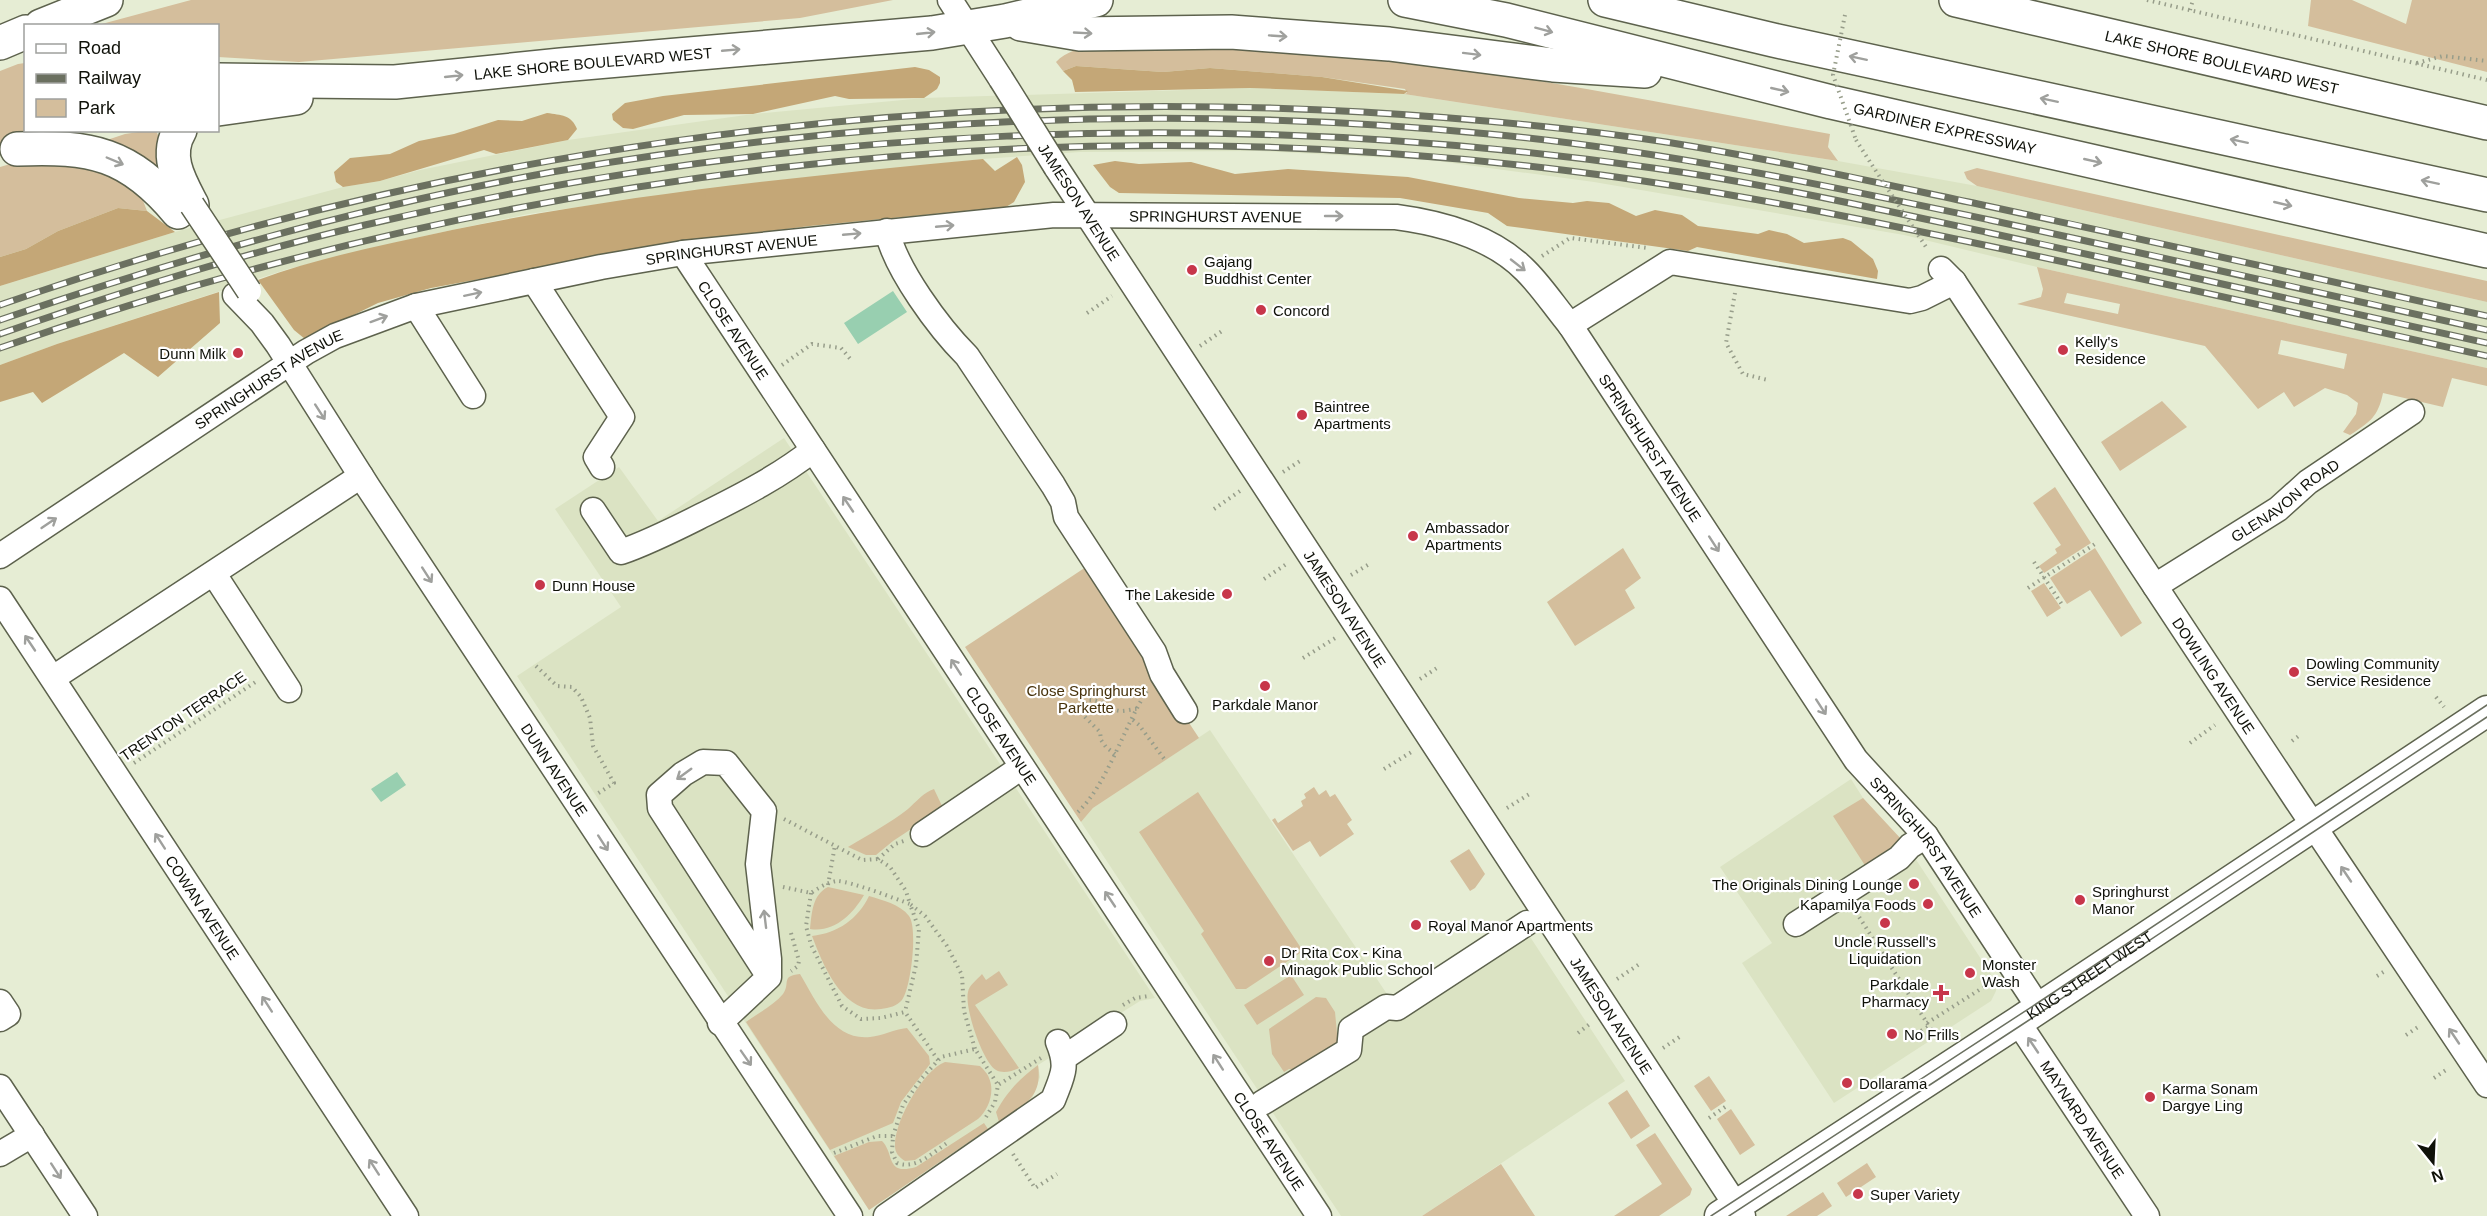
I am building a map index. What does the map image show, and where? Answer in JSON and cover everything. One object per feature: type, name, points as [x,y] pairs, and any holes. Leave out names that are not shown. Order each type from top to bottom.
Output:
[{"type":"highway","points":[[46,24],[106,0]]},
{"type":"highway","name":"LAKE SHORE BOULEVARD WEST","points":[[219,80],[395,82],[561,65],[932,33],[1005,21],[1096,0]]},
{"type":"highway","name":"GARDINER EXPRESSWAY","points":[[1405,0],[1506,20],[1729,78],[2487,250]]},
{"type":"highway","points":[[1605,0],[1773,40],[2487,195]]},
{"type":"highway","points":[[1670,0],[1773,40]]},
{"type":"highway","name":"LAKE SHORE BOULEVARD WEST","points":[[1956,0],[2487,123]]},
{"type":"highway","points":[[1005,21],[1080,34],[1231,32],[1378,43],[1553,64],[1729,78]]},
{"type":"highway","points":[[0,23],[24,31]]},
{"type":"highway","points":[[0,43],[24,33]]},
{"type":"highway","points":[[219,109],[395,82]]},
{"type":"highway","points":[[8,152],[83,132]]},
{"type":"highway","points":[[179,132],[173,147],[173,158],[185,209]]},
{"type":"highway","points":[[8,152],[56,147],[83,150],[110,158],[135,170],[185,209]]},
{"type":"main road","name":"KING STREET WEST","points":[[1733,1212],[2487,711]]},
{"type":"street","name":"JAMESON AVENUE","points":[[950,0],[1733,1212]]},
{"type":"street","name":"DUNN AVENUE","points":[[185,209],[289,363],[720,1023],[746,1057],[850,1216]]},
{"type":"street","name":"SPRINGHURST AVENUE","points":[[0,556],[289,363],[335,336],[416,306],[682,253],[1054,214],[1117,217],[1396,217],[1428,221],[1463,233],[1509,258],[1525,270],[1570,325],[1856,760],[1926,836],[2028,1015]]},
{"type":"street","points":[[887,231],[896,257],[929,309],[950,339],[967,356],[1053,485],[1063,502],[1066,517],[1154,652],[1162,674],[1185,711]]},
{"type":"street","name":"CLOSE AVENUE","points":[[682,253],[1319,1216]]},
{"type":"street","points":[[1570,325],[1671,262],[1910,301],[1922,298],[1941,267]]},
{"type":"street","name":"DOWLING AVENUE","points":[[1941,267],[2487,1084]]},
{"type":"street","points":[[534,281],[622,417],[596,457],[602,467]]},
{"type":"street","points":[[416,306],[473,396]]},
{"type":"street","name":"GLENAVON ROAD","points":[[2155,586],[2278,509],[2308,482],[2412,412]]},
{"type":"street","points":[[593,510],[621,552],[647,543],[763,484],[813,450]]},
{"type":"street","points":[[53,678],[361,476]]},
{"type":"street","points":[[214,573],[289,690]]},
{"type":"street","name":"COWAN AVENUE","points":[[0,599],[406,1216]]},
{"type":"street","points":[[720,1023],[769,977],[769,958],[758,864],[764,811],[726,763],[703,762],[683,774],[659,795],[660,808],[769,977]]},
{"type":"street","points":[[923,834],[1022,767]]},
{"type":"street","points":[[1796,924],[1899,858],[1910,846],[1926,836]]},
{"type":"street","points":[[1262,1103],[1349,1050],[1351,1029],[1386,1007],[1397,1008],[1527,923]]},
{"type":"street","points":[[0,1002],[8,1014],[0,1019]]},
{"type":"street","name":"MAYNARD AVENUE","points":[[2028,1015],[2147,1216]]},
{"type":"street","points":[[886,1216],[1053,1100],[1065,1069],[1061,1050],[1114,1024]]},
{"type":"street","points":[[0,1087],[85,1216]]},
{"type":"street","points":[[0,1154],[32,1135]]},
{"type":"path","points":[[2148,0],[2487,80]]},
{"type":"path","points":[[2190,10],[2193,0]]},
{"type":"path","points":[[1845,15],[1833,75],[1856,140],[1941,267]]},
{"type":"path","points":[[2415,63],[2443,56],[2487,61]]},
{"type":"path","points":[[1739,272],[1726,343],[1743,374],[1768,380]]},
{"type":"path","points":[[1087,313],[1112,296]]},
{"type":"path","points":[[1199,346],[1222,331]]},
{"type":"path","points":[[776,369],[812,344],[842,348],[852,361]]},
{"type":"path","points":[[1283,472],[1300,461]]},
{"type":"path","points":[[1214,509],[1240,491]]},
{"type":"path","points":[[2028,588],[2095,544]]},
{"type":"path","points":[[2034,562],[2063,606]]},
{"type":"path","points":[[1264,579],[1288,563]]},
{"type":"path","points":[[1351,575],[1371,563]]},
{"type":"path","points":[[1303,658],[1337,637]]},
{"type":"path","points":[[536,666],[557,686],[572,687],[581,697],[590,718],[593,746],[614,783],[579,806]]},
{"type":"path","points":[[1420,680],[1440,666]]},
{"type":"path","points":[[1073,816],[1088,800],[1154,680],[1162,674]]},
{"type":"path","name":"TRENTON TERRACE","points":[[116,775],[263,677]]},
{"type":"path","points":[[2436,697],[2444,707]]},
{"type":"path","points":[[1115,754],[1106,747],[1101,740],[1100,732],[1082,714],[1080,708],[1087,700],[1098,699],[1121,711],[1137,709]]},
{"type":"path","points":[[1133,720],[1165,760]]},
{"type":"path","points":[[2190,743],[2216,725]]},
{"type":"path","points":[[2292,741],[2300,735]]},
{"type":"path","points":[[1383,769],[1413,751]]},
{"type":"path","points":[[1507,808],[1531,793]]},
{"type":"path","points":[[764,811],[862,860],[878,859],[890,867],[906,891],[919,930],[916,965],[905,1012],[938,1060]]},
{"type":"path","points":[[878,859],[895,844],[923,834]]},
{"type":"path","points":[[828,885],[834,845]]},
{"type":"path","points":[[780,887],[811,893],[837,881],[890,896],[910,904],[925,916],[947,946],[962,975],[964,1011],[975,1049],[998,1085],[995,1102],[988,1115],[982,1120]]},
{"type":"path","points":[[1844,892],[1938,1040]]},
{"type":"path","points":[[811,893],[806,926],[811,945],[842,1006],[861,1019],[881,1018],[905,1012]]},
{"type":"path","points":[[1617,979],[1641,963]]},
{"type":"path","points":[[1916,1034],[1998,978]]},
{"type":"path","points":[[2406,1035],[2429,1020]]},
{"type":"path","points":[[1578,1033],[1592,1023]]},
{"type":"path","points":[[1663,1048],[1681,1036]]},
{"type":"path","points":[[950,1141],[916,1164],[907,1167],[897,1163],[892,1152],[893,1136],[903,1105],[922,1078],[941,1057],[975,1049]]},
{"type":"path","points":[[2434,1078],[2457,1063]]},
{"type":"path","points":[[998,1085],[1021,1071]]},
{"type":"path","points":[[1709,1118],[1728,1105]]},
{"type":"path","points":[[988,1115],[1035,1188],[1057,1174]]},
{"type":"path","points":[[817,1166],[827,1155],[877,1136],[893,1136]]},
{"type":"shaded area","points":[[1076,66],[1163,72],[1210,68],[1322,77],[1408,91],[1404,94],[1250,88],[1075,92],[1072,80],[1063,71]]},
{"type":"shaded area","points":[[915,67],[929,70],[940,77],[937,89],[924,98],[849,99],[835,96],[753,114],[684,115],[633,129],[623,128],[613,120],[612,114],[625,103],[663,96]]},
{"type":"shaded area","points":[[1250,88],[1404,94],[1838,161],[1977,186],[2487,302],[2487,368],[1904,235],[1594,182],[1430,160],[1259,151],[1080,152],[983,159],[746,184],[528,214],[288,269],[57,344],[0,365],[0,286],[175,232],[343,187],[568,140],[753,114],[924,98]]},
{"type":"shaded area","points":[[547,113],[565,116],[575,124],[577,129],[568,140],[496,154],[484,150],[380,181],[343,187],[336,182],[334,172],[350,158],[390,154],[419,141],[454,134],[498,120],[522,121]]},
{"type":"shaded area","points":[[1017,157],[1022,165],[1025,182],[1014,202],[1006,207],[810,226],[676,243],[431,288],[378,303],[305,339],[294,330],[258,280],[305,264],[378,246],[584,206],[783,179],[983,159],[995,171]]},
{"type":"shaded area","points":[[1115,161],[1139,164],[1191,162],[1235,174],[1288,169],[1408,177],[1519,198],[1573,203],[1587,201],[1609,203],[1636,216],[1655,210],[1682,215],[1698,226],[1758,234],[1769,230],[1787,234],[1804,243],[1843,238],[1851,241],[1873,259],[1878,271],[1877,279],[1697,247],[1688,251],[1507,226],[1488,213],[1400,198],[1119,193],[1110,187],[1093,165]]},
{"type":"shaded area","points":[[118,208],[147,211],[175,232],[0,286],[0,257],[26,249],[58,231]]},
{"type":"shaded area","points":[[893,291],[907,312],[858,344],[844,323]]},
{"type":"shaded area","points":[[219,292],[220,323],[158,377],[124,353],[42,403],[33,392],[0,402],[0,365],[57,344]]},
{"type":"shaded area","points":[[784,438],[1155,998],[1140,1001],[1038,1065],[1040,1077],[1032,1099],[869,1210],[517,676],[621,607],[555,509],[619,467],[658,521]]},
{"type":"shaded area","name":"Dr Rita Cox - Kina Minagok Public School","points":[[1210,730],[1391,1000],[1517,917],[1625,1081],[1422,1216],[1341,1216],[1081,822],[1093,808]]},
{"type":"shaded area","points":[[397,772],[406,785],[381,802],[371,789]]},
{"type":"shaded area","points":[[1851,779],[1863,798],[1913,855],[1996,982],[1996,991],[1991,1001],[1834,1103],[1742,963],[1772,943],[1720,867]]},
{"type":"green space","points":[[191,0],[893,0],[800,18],[299,62],[219,57],[219,24],[102,24]]},
{"type":"green space","points":[[2311,0],[2352,0],[2406,24],[2412,0],[2487,0],[2487,72],[2308,26]]},
{"type":"green space","points":[[1142,44],[1387,60],[1559,84],[1830,134],[1828,147],[1838,161],[1404,94],[1407,93],[1405,89],[1322,77],[1210,68],[1163,72],[1076,66],[1063,71],[1056,62],[1064,55],[1085,48]]},
{"type":"green space","points":[[24,63],[24,132],[44,132],[0,145],[0,71]]},
{"type":"green space","points":[[156,132],[160,139],[156,176],[98,143],[125,134]]},
{"type":"green space","points":[[57,159],[122,175],[142,198],[147,211],[118,208],[58,231],[26,249],[0,257],[0,167],[24,160]]},
{"type":"green space","points":[[1977,168],[2487,281],[2487,302],[1977,186],[1967,179],[1964,172]]},
{"type":"green space","points":[[2037,267],[2487,368],[2487,386],[2452,378],[2443,407],[2383,393],[2376,413],[2350,435],[2343,432],[2356,414],[2358,403],[2347,395],[2325,388],[2294,407],[2284,392],[2258,409],[2205,346],[2017,304],[2041,297],[2043,289]],"holes":[[[2067,293],[2120,304],[2118,314],[2064,303]],[[2281,340],[2347,354],[2344,369],[2278,354]]]},
{"type":"green space","points":[[2162,401],[2187,427],[2120,471],[2101,442]]},
{"type":"green space","points":[[2055,487],[2091,543],[2044,573],[2039,566],[2057,553],[2055,549],[2061,545],[2033,503]]},
{"type":"green space","points":[[1623,548],[1641,578],[1625,590],[1635,608],[1575,646],[1547,602]]},
{"type":"green space","points":[[2095,548],[2142,623],[2121,637],[2090,590],[2067,604],[2050,578]]},
{"type":"green space","name":"Close Springhurst Parkette","points":[[1086,567],[1199,738],[1093,808],[1081,822],[965,647]]},
{"type":"green space","points":[[2044,583],[2061,608],[2047,617],[2031,591]]},
{"type":"green space","points":[[1314,787],[1319,795],[1326,790],[1330,797],[1335,794],[1352,820],[1347,824],[1354,834],[1320,857],[1310,841],[1293,851],[1272,820],[1275,818],[1278,823],[1303,806],[1301,801],[1306,798],[1304,794]]},
{"type":"green space","points":[[934,789],[943,808],[876,855],[866,855],[848,847],[894,819]]},
{"type":"green space","points":[[1198,792],[1301,948],[1300,953],[1246,989],[1236,989],[1201,934],[1204,931],[1139,832]]},
{"type":"green space","points":[[1863,798],[1902,840],[1901,843],[1866,867],[1833,816]]},
{"type":"green space","points":[[1469,849],[1485,874],[1470,891],[1450,861]]},
{"type":"green space","points":[[828,887],[864,895],[842,921],[827,928],[810,929],[816,900]]},
{"type":"green space","points":[[869,896],[901,908],[909,916],[913,932],[912,958],[905,993],[898,1004],[881,1009],[868,1009],[845,996],[836,986],[812,936],[830,932],[846,924],[859,912]]},
{"type":"green space","points":[[999,971],[1008,985],[975,1005],[1019,1068],[1005,1072],[996,1070],[991,1065],[980,1046],[968,999],[970,987],[982,974],[986,980]]},
{"type":"green space","points":[[800,974],[819,1007],[836,1026],[846,1033],[857,1037],[870,1037],[907,1028],[929,1056],[930,1064],[901,1102],[893,1123],[830,1150],[746,1022],[783,994],[790,976]]},
{"type":"green space","points":[[1291,975],[1304,995],[1257,1025],[1244,1005]]},
{"type":"green space","points":[[1316,997],[1326,998],[1335,1012],[1338,1044],[1298,1070],[1289,1069],[1284,1072],[1272,1054],[1269,1029]]},
{"type":"green space","points":[[945,1062],[981,1067],[991,1083],[988,1106],[978,1119],[915,1160],[905,1161],[898,1155],[895,1148],[899,1124],[919,1086],[936,1067]]},
{"type":"green space","points":[[1038,1065],[1039,1077],[1034,1094],[1023,1106],[999,1122],[996,1112],[1009,1092]]},
{"type":"green space","points":[[1709,1076],[1726,1101],[1711,1111],[1694,1086]]},
{"type":"green space","points":[[1627,1090],[1650,1126],[1631,1139],[1608,1103]]},
{"type":"green space","points":[[1731,1109],[1755,1145],[1740,1155],[1717,1119]]},
{"type":"green space","points":[[984,1123],[988,1129],[869,1210],[834,1156],[869,1142],[882,1141],[895,1166],[899,1169],[916,1167]]},
{"type":"green space","points":[[1655,1133],[1692,1189],[1690,1195],[1659,1216],[1614,1216],[1662,1184],[1636,1145]]},
{"type":"green space","points":[[1867,1163],[1876,1177],[1846,1197],[1837,1183]]},
{"type":"green space","points":[[1501,1164],[1535,1216],[1422,1216]]},
{"type":"green space","points":[[1823,1192],[1832,1206],[1817,1216],[1786,1216]]},
{"type":"tram line","points":[[1711,1216],[2487,705]]},
{"type":"tram line","points":[[1729,1216],[2487,717]]},
{"type":"railway","points":[[0,305],[165,252],[332,207],[501,170],[672,141],[843,121],[1016,110],[1189,107],[1363,112],[1439,117],[1553,127],[1666,142],[1900,187],[2487,316]]},
{"type":"railway","points":[[0,320],[204,255],[342,217],[552,172],[785,139],[902,128],[1137,119],[1255,120],[1372,125],[1489,134],[1616,149],[1741,170],[1990,220],[2487,330]]},
{"type":"railway","points":[[0,334],[90,303],[273,248],[365,225],[524,191],[684,165],[845,147],[1007,136],[1169,133],[1331,137],[1492,149],[1696,174],[1906,215],[2487,343]]},
{"type":"railway","points":[[0,348],[192,287],[386,236],[581,196],[779,168],[978,151],[1177,146],[1377,152],[1578,172],[1685,187],[1950,238],[2487,356]]},
{"type":"place","name":"Gajang Buddhist Center","points":[[1192,270]]},
{"type":"place","name":"Concord","points":[[1261,310]]},
{"type":"place","name":"Kelly's Residence","points":[[2063,350]]},
{"type":"place","name":"Dunn Milk","points":[[238,353]]},
{"type":"place","name":"Baintree Apartments","points":[[1302,415]]},
{"type":"place","name":"Ambassador Apartments","points":[[1413,536]]},
{"type":"place","name":"Dunn House","points":[[540,585]]},
{"type":"place","name":"The Lakeside","points":[[1227,594]]},
{"type":"place","name":"Dowling Community Service Residence","points":[[2294,672]]},
{"type":"place","name":"Parkdale Manor","points":[[1265,686]]},
{"type":"place","name":"The Originals Dining Lounge","points":[[1914,884]]},
{"type":"place","name":"Springhurst Manor","points":[[2080,900]]},
{"type":"place","name":"Kapamilya Foods","points":[[1928,904]]},
{"type":"place","name":"Uncle Russell's Liquidation","points":[[1885,923]]},
{"type":"place","name":"Royal Manor Apartments","points":[[1416,925]]},
{"type":"place","name":"Dr Rita Cox - Kina Minagok Public School","points":[[1269,961]]},
{"type":"place","name":"Monster Wash","points":[[1970,973]]},
{"type":"place","name":"Parkdale Pharmacy","points":[[1941,993]]},
{"type":"place","name":"No Frills","points":[[1892,1034]]},
{"type":"place","name":"Dollarama","points":[[1847,1083]]},
{"type":"place","name":"Karma Sonam Dargye Ling","points":[[2150,1097]]},
{"type":"place","name":"Super Variety","points":[[1858,1194]]}]
